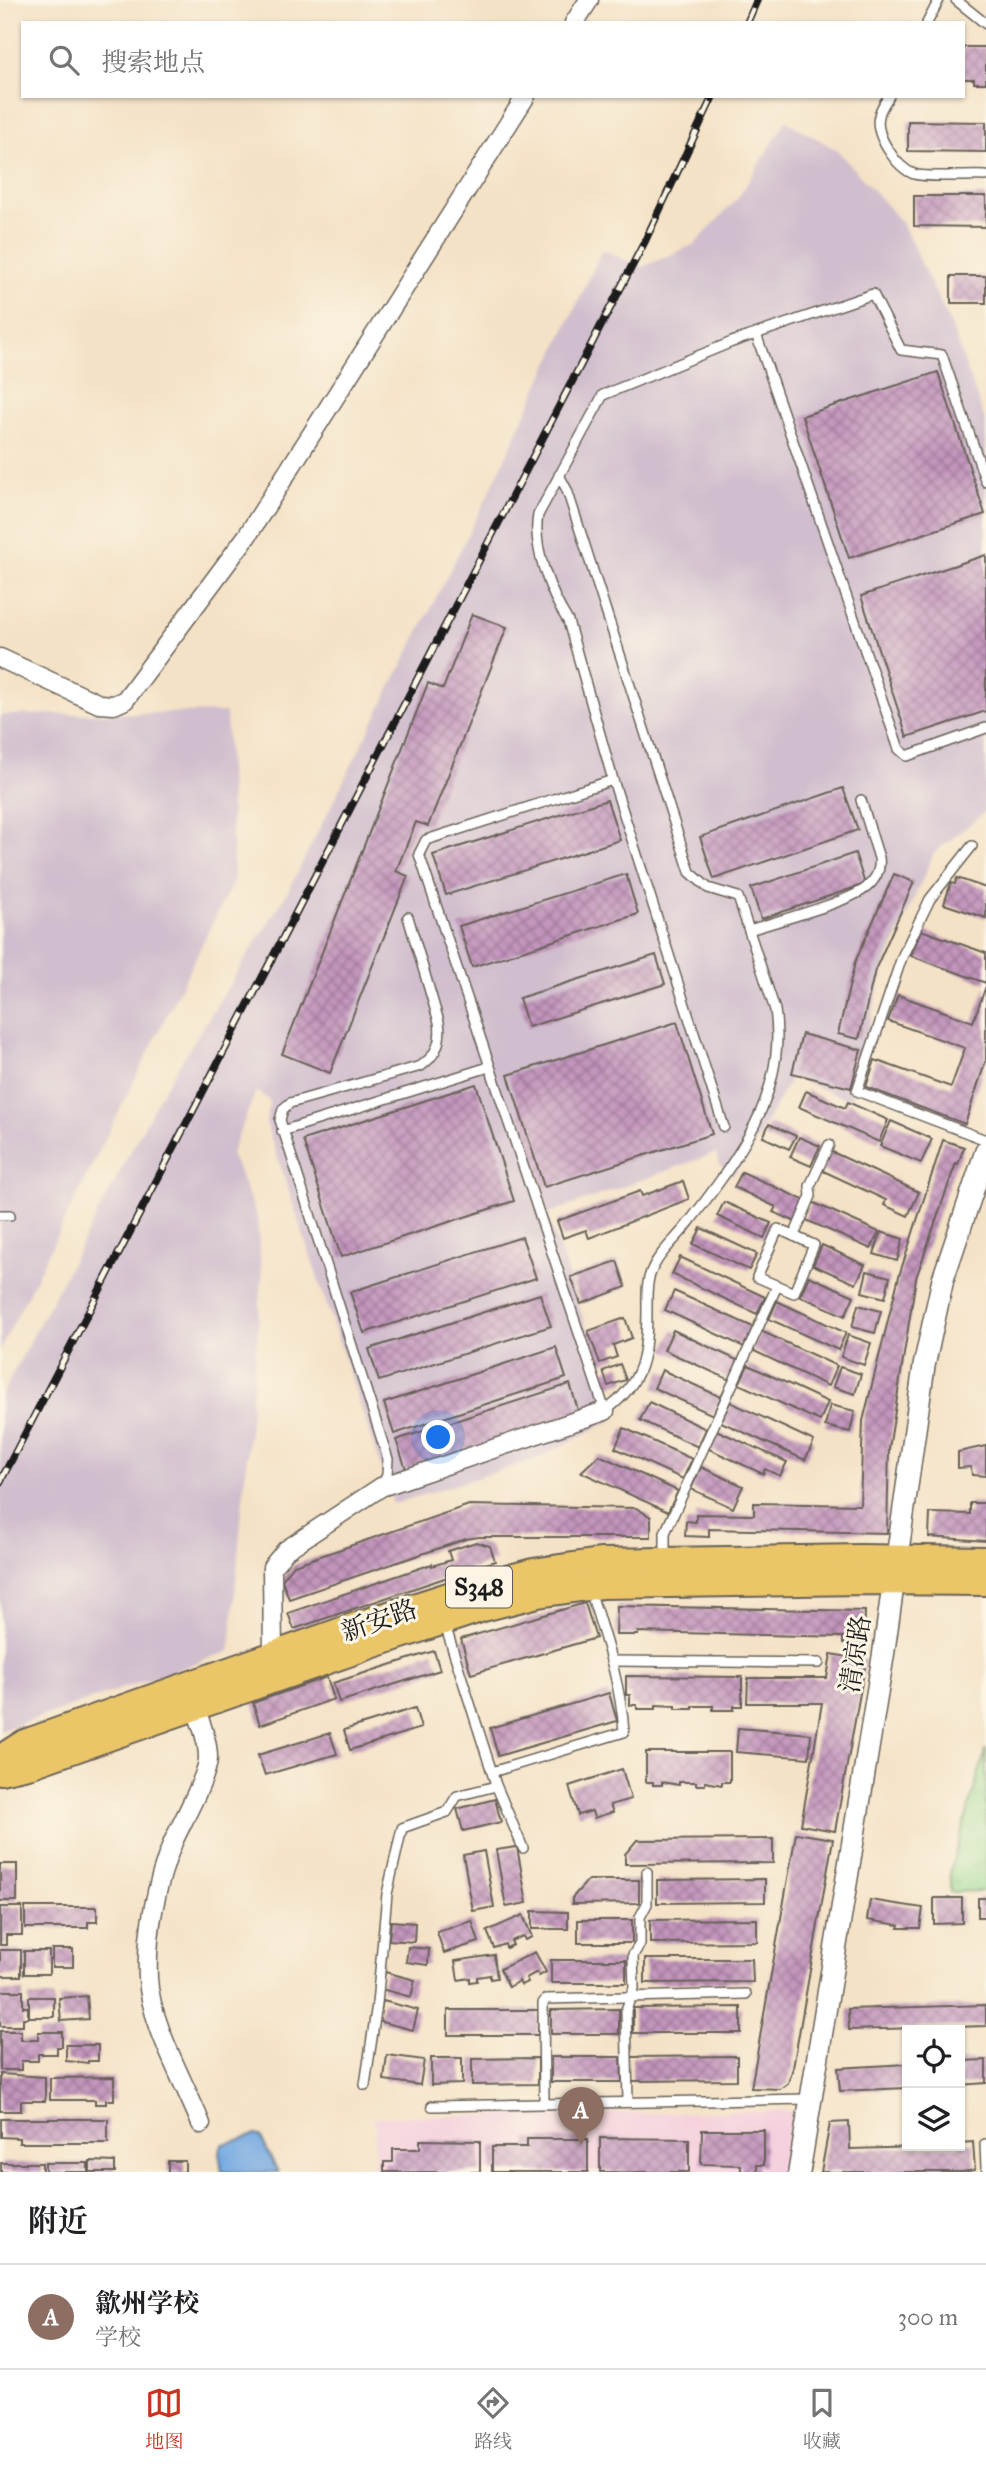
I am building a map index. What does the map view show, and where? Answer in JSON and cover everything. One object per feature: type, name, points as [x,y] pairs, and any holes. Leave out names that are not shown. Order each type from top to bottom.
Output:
[{"type":"main road","name":"新安路","points":[[0,1770],[32,1763],[510,1599],[589,1585],[897,1570],[986,1561]]},
{"type":"main road","name":"新安路","points":[[0,1760],[25,1744],[379,1619],[514,1577],[589,1564],[665,1562],[897,1570],[986,1581]]},
{"type":"street","points":[[575,21],[589,0]]},
{"type":"street","points":[[0,658],[99,704],[114,705],[125,701],[247,536],[525,98]]},
{"type":"street","name":"清凉路","points":[[799,2172],[897,1570],[916,1414],[932,1322],[956,1238],[986,1151]]},
{"type":"street","points":[[273,1656],[272,1567],[286,1550],[382,1487],[605,1411]]},
{"type":"street","points":[[194,1706],[205,1735],[208,1760],[193,1801],[173,1843],[159,1888],[149,1945],[148,1980],[157,2020],[201,2124]]},
{"type":"lane","points":[[928,21],[939,0]]},
{"type":"lane","points":[[956,0],[986,24]]},
{"type":"lane","points":[[888,98],[879,115],[879,129],[885,146],[899,163],[915,175],[986,176]]},
{"type":"lane","points":[[724,1127],[613,779],[568,621],[554,600],[535,530],[538,515],[603,395],[756,334],[873,294],[901,350],[942,355],[986,482]]},
{"type":"lane","points":[[756,334],[899,749],[907,755],[986,728]]},
{"type":"lane","points":[[559,475],[568,490],[690,872],[708,888],[738,897],[775,1010],[777,1026],[777,1058],[766,1100],[727,1170],[650,1272],[647,1289],[647,1339],[643,1363],[633,1385],[616,1404],[605,1411],[419,860],[420,849],[426,840],[613,779]]},
{"type":"lane","points":[[749,930],[858,893],[876,877],[880,858],[861,800]]},
{"type":"lane","points":[[972,846],[930,899],[902,957],[857,1091],[986,1140]]},
{"type":"lane","points":[[382,1487],[387,1475],[388,1460],[282,1130],[281,1114],[290,1103],[421,1066],[433,1056],[440,1040],[439,1022],[408,917]]},
{"type":"lane","points":[[282,1130],[489,1067]]},
{"type":"lane","points":[[794,1236],[811,1196],[810,1186],[829,1144]]},
{"type":"lane","points":[[778,1229],[794,1236],[814,1245],[794,1293],[757,1277],[778,1229]]},
{"type":"lane","points":[[665,1562],[665,1533],[778,1286]]},
{"type":"lane","points":[[492,1772],[624,1732],[611,1661],[589,1585]]},
{"type":"lane","points":[[443,1620],[496,1786],[523,1848]]},
{"type":"lane","points":[[611,1661],[819,1663]]},
{"type":"lane","points":[[365,2085],[377,2004],[387,1894],[402,1828],[447,1812],[457,1796],[496,1786]]},
{"type":"lane","points":[[628,2102],[626,2010],[634,1988],[633,1955],[640,1944],[640,1917],[647,1904],[647,1872]]},
{"type":"lane","points":[[544,2104],[543,2003],[546,1999],[746,1994]]},
{"type":"lane","points":[[432,2106],[810,2099]]},
{"type":"lane","points":[[985,2144],[986,2167]]},
{"type":"shaded area","points":[[786,121],[837,150],[902,223],[952,328],[986,423],[986,811],[934,853],[885,964],[850,1100],[791,1077],[748,1156],[733,1175],[720,1165],[716,1153],[547,1214],[610,1395],[612,1420],[536,1459],[393,1504],[266,1123],[270,1101],[256,1091],[231,1153],[257,1217],[262,1279],[230,1651],[0,1731],[0,1398],[161,1094],[287,893],[486,499],[602,250],[643,267],[695,244],[738,198]]},
{"type":"shaded area","points":[[226,712],[234,880],[0,1350],[0,715]]},
{"type":"shaded area","points":[[792,2111],[783,2172],[374,2172],[375,2117]]},
{"type":"green space","points":[[986,1749],[986,1891],[950,1892],[950,1871]]},
{"type":"water","points":[[260,2136],[278,2172],[222,2172],[219,2152],[223,2144]]},
{"type":"building","points":[[965,47],[986,47],[986,83],[974,83],[974,79],[965,79]]},
{"type":"building","points":[[908,121],[986,122],[986,152],[908,151]]},
{"type":"building","points":[[914,196],[986,196],[986,227],[914,226]]},
{"type":"building","points":[[951,276],[986,276],[986,303],[951,303]]},
{"type":"building","points":[[938,372],[985,514],[849,558],[802,416]]},
{"type":"building","points":[[986,555],[986,711],[907,737],[861,596]]},
{"type":"building","points":[[472,614],[507,627],[428,826],[416,822],[396,871],[408,876],[330,1073],[282,1054],[428,683],[443,689]]},
{"type":"building","points":[[843,788],[858,830],[714,879],[700,837]]},
{"type":"building","points":[[607,800],[620,840],[446,895],[433,855]]},
{"type":"building","points":[[855,853],[865,884],[761,919],[751,888]]},
{"type":"building","points":[[626,874],[638,914],[472,967],[459,926]]},
{"type":"building","points":[[894,874],[914,882],[875,970],[859,1039],[838,1034],[855,962]]},
{"type":"building","points":[[957,878],[986,888],[986,918],[944,904],[951,883],[955,884]]},
{"type":"building","points":[[921,930],[986,953],[986,983],[911,956]]},
{"type":"building","points":[[656,955],[665,984],[528,1027],[519,998]]},
{"type":"building","points":[[986,986],[986,1060],[965,1124],[866,1087],[875,1060],[951,1087],[965,1048],[888,1021],[898,995],[973,1022]]},
{"type":"building","points":[[677,1022],[712,1134],[544,1187],[508,1075]]},
{"type":"building","points":[[802,1034],[861,1050],[851,1088],[792,1073]]},
{"type":"building","points":[[476,1084],[514,1201],[341,1257],[303,1140]]},
{"type":"building","points":[[806,1091],[845,1108],[848,1102],[888,1120],[879,1142],[799,1107]]},
{"type":"building","points":[[891,1121],[932,1139],[921,1163],[880,1146]]},
{"type":"building","points":[[769,1124],[796,1136],[789,1149],[763,1137]]},
{"type":"building","points":[[799,1137],[820,1146],[811,1166],[790,1157]]},
{"type":"building","points":[[943,1140],[964,1147],[916,1278],[889,1449],[887,1533],[709,1529],[709,1537],[685,1536],[686,1521],[696,1522],[696,1514],[754,1515],[754,1503],[860,1505],[863,1421],[899,1276]]},
{"type":"building","points":[[830,1151],[919,1192],[908,1216],[884,1205],[886,1200],[821,1170]]},
{"type":"building","points":[[742,1172],[806,1201],[796,1222],[773,1212],[776,1207],[734,1187]]},
{"type":"building","points":[[683,1181],[689,1199],[589,1238],[586,1230],[563,1238],[557,1221],[640,1191],[642,1196]]},
{"type":"building","points":[[724,1202],[771,1223],[764,1238],[717,1216]]},
{"type":"building","points":[[812,1202],[879,1232],[871,1249],[804,1219]]},
{"type":"building","points":[[701,1228],[757,1254],[749,1270],[693,1244]]},
{"type":"building","points":[[881,1232],[903,1239],[897,1261],[874,1254]]},
{"type":"building","points":[[522,1237],[536,1278],[364,1333],[350,1292]]},
{"type":"building","points":[[822,1245],[865,1265],[856,1284],[813,1265]]},
{"type":"building","points":[[680,1257],[765,1297],[757,1314],[672,1274]]},
{"type":"building","points":[[617,1261],[626,1287],[581,1304],[571,1277]]},
{"type":"building","points":[[867,1271],[890,1277],[885,1298],[862,1292]]},
{"type":"building","points":[[809,1276],[854,1296],[845,1316],[800,1296]]},
{"type":"building","points":[[674,1291],[753,1327],[744,1347],[665,1310]]},
{"type":"building","points":[[540,1294],[551,1326],[379,1381],[369,1349]]},
{"type":"building","points":[[777,1301],[846,1333],[838,1350],[769,1319]]},
{"type":"building","points":[[858,1305],[881,1311],[875,1333],[852,1327]]},
{"type":"building","points":[[625,1318],[632,1338],[613,1345],[617,1357],[600,1363],[588,1331]]},
{"type":"building","points":[[673,1330],[739,1361],[730,1380],[664,1350]]},
{"type":"building","points":[[761,1331],[837,1366],[828,1386],[752,1350]]},
{"type":"building","points":[[848,1335],[871,1343],[864,1365],[841,1357]]},
{"type":"building","points":[[556,1347],[566,1378],[394,1434],[384,1403]]},
{"type":"building","points":[[620,1364],[626,1380],[608,1386],[603,1371]]},
{"type":"building","points":[[748,1365],[828,1402],[820,1421],[739,1384]]},
{"type":"building","points":[[840,1367],[861,1374],[855,1394],[833,1387]]},
{"type":"building","points":[[662,1370],[721,1397],[713,1415],[654,1388]]},
{"type":"building","points":[[570,1384],[579,1413],[406,1469],[396,1440]]},
{"type":"building","points":[[649,1402],[706,1429],[698,1447],[640,1420]]},
{"type":"building","points":[[730,1402],[814,1441],[805,1460],[721,1422]]},
{"type":"building","points":[[830,1405],[855,1411],[850,1432],[825,1426]]},
{"type":"building","points":[[624,1428],[692,1459],[683,1479],[615,1448]]},
{"type":"building","points":[[716,1430],[787,1462],[780,1476],[765,1469],[763,1474],[707,1448]]},
{"type":"building","points":[[986,1446],[986,1476],[972,1475],[971,1467],[958,1468],[958,1452]]},
{"type":"building","points":[[599,1455],[678,1491],[668,1512],[581,1472]]},
{"type":"building","points":[[701,1467],[743,1486],[733,1508],[691,1489]]},
{"type":"building","points":[[970,1503],[986,1503],[986,1541],[929,1537],[930,1513],[970,1514]]},
{"type":"building","points":[[469,1505],[636,1508],[651,1517],[651,1537],[466,1539],[289,1599],[282,1580],[294,1565]]},
{"type":"building","points":[[476,1542],[490,1546],[495,1561],[294,1629],[288,1613],[451,1560],[448,1551]]},
{"type":"building","points":[[585,1603],[596,1638],[471,1674],[461,1639]]},
{"type":"building","points":[[617,1606],[865,1611],[864,1643],[843,1643],[843,1637],[638,1632],[638,1635],[616,1635]]},
{"type":"building","points":[[434,1651],[440,1670],[339,1702],[333,1683]]},
{"type":"building","points":[[831,1654],[866,1660],[835,1831],[801,1825],[822,1703],[747,1703],[748,1678],[827,1678]]},
{"type":"building","points":[[626,1676],[742,1677],[742,1706],[734,1706],[734,1710],[713,1710],[713,1706],[676,1709],[676,1706],[656,1705],[656,1709],[637,1709],[637,1705],[630,1705],[630,1695],[626,1695]]},
{"type":"building","points":[[327,1677],[334,1699],[260,1725],[253,1703]]},
{"type":"building","points":[[609,1693],[617,1721],[498,1756],[490,1728]]},
{"type":"building","points":[[415,1708],[421,1728],[350,1750],[344,1730]]},
{"type":"building","points":[[738,1728],[811,1734],[809,1758],[736,1752]]},
{"type":"building","points":[[330,1733],[337,1754],[265,1775],[258,1755]]},
{"type":"building","points":[[646,1752],[730,1752],[730,1782],[722,1782],[722,1785],[679,1782],[679,1785],[662,1782],[662,1785],[653,1785],[653,1782],[646,1782]]},
{"type":"building","points":[[622,1769],[631,1799],[610,1805],[613,1812],[594,1818],[592,1811],[578,1815],[569,1786]]},
{"type":"building","points":[[495,1799],[501,1822],[463,1831],[457,1809]]},
{"type":"building","points":[[796,1833],[833,1839],[793,2068],[788,2083],[780,2089],[751,2088]]},
{"type":"building","points":[[773,1839],[773,1863],[625,1864],[625,1854],[637,1840]]},
{"type":"building","points":[[517,1847],[527,1903],[506,1907],[496,1850]]},
{"type":"building","points":[[484,1851],[494,1907],[473,1911],[463,1855]]},
{"type":"building","points":[[0,1864],[17,1864],[17,1901],[0,1901]]},
{"type":"building","points":[[765,1879],[765,1902],[657,1903],[657,1880]]},
{"type":"building","points":[[588,1880],[639,1880],[639,1903],[572,1904],[572,1898]]},
{"type":"building","points":[[934,1898],[962,1898],[962,1923],[934,1924]]},
{"type":"building","points":[[978,1898],[986,1898],[986,1917],[978,1917]]},
{"type":"building","points":[[870,1900],[923,1908],[920,1928],[898,1928],[899,1925],[867,1920]]},
{"type":"building","points":[[0,1907],[22,1907],[22,1935],[6,1935],[6,1945],[0,1945]]},
{"type":"building","points":[[25,1907],[97,1907],[97,1922],[88,1922],[88,1928],[25,1928]]},
{"type":"building","points":[[532,1911],[568,1912],[568,1929],[532,1929]]},
{"type":"building","points":[[523,1915],[532,1937],[525,1940],[523,1936],[511,1941],[513,1945],[506,1948],[505,1944],[494,1948],[487,1931]]},
{"type":"building","points":[[757,1919],[757,1942],[650,1943],[650,1920]]},
{"type":"building","points":[[578,1920],[632,1920],[632,1943],[578,1943]]},
{"type":"building","points":[[391,1921],[415,1923],[414,1942],[389,1940]]},
{"type":"building","points":[[472,1921],[479,1942],[444,1953],[437,1932]]},
{"type":"building","points":[[408,1947],[429,1949],[428,1965],[406,1962]]},
{"type":"building","points":[[52,1949],[73,1949],[73,1967],[52,1967]]},
{"type":"building","points":[[0,1950],[21,1950],[21,1976],[0,1976]]},
{"type":"building","points":[[24,1951],[49,1951],[49,1974],[24,1974]]},
{"type":"building","points":[[535,1952],[546,1972],[539,1976],[537,1972],[526,1978],[528,1982],[521,1985],[519,1981],[509,1987],[500,1969]]},
{"type":"building","points":[[494,1955],[497,1978],[490,1979],[490,1975],[477,1977],[477,1981],[470,1982],[470,1978],[458,1980],[455,1961]]},
{"type":"building","points":[[645,1959],[752,1959],[753,1982],[645,1983]]},
{"type":"building","points":[[551,1960],[626,1960],[626,1983],[551,1983]]},
{"type":"building","points":[[385,1972],[415,1980],[411,1997],[381,1989]]},
{"type":"building","points":[[0,1991],[23,1991],[23,2007],[28,2007],[28,2018],[23,2018],[23,2026],[0,2026]]},
{"type":"building","points":[[87,1996],[89,2019],[61,2021],[59,1998]]},
{"type":"building","points":[[29,1997],[54,1997],[54,2017],[29,2017]]},
{"type":"building","points":[[383,2001],[418,2010],[413,2030],[378,2021]]},
{"type":"building","points":[[986,2005],[986,2026],[902,2025],[902,2028],[849,2030],[848,2009]]},
{"type":"building","points":[[741,2007],[741,2033],[633,2033],[633,2008]]},
{"type":"building","points":[[619,2009],[619,2034],[551,2034],[551,2010]]},
{"type":"building","points":[[448,2010],[538,2010],[538,2035],[448,2035]]},
{"type":"building","points":[[0,2031],[21,2031],[21,2040],[38,2040],[38,2032],[62,2032],[62,2047],[57,2047],[57,2054],[38,2054],[38,2061],[21,2061],[21,2070],[0,2070]]},
{"type":"building","points":[[66,2045],[98,2045],[98,2061],[66,2061]]},
{"type":"building","points":[[387,2055],[424,2060],[420,2085],[384,2080]]},
{"type":"building","points":[[737,2056],[737,2080],[632,2081],[632,2057]]},
{"type":"building","points":[[551,2057],[621,2057],[622,2082],[551,2082]]},
{"type":"building","points":[[431,2058],[462,2058],[462,2084],[431,2085]]},
{"type":"building","points":[[538,2058],[538,2084],[472,2085],[472,2059]]},
{"type":"building","points":[[986,2060],[986,2083],[965,2085],[965,2061]]},
{"type":"building","points":[[902,2064],[902,2088],[840,2091],[838,2068]]},
{"type":"building","points":[[0,2074],[45,2077],[45,2101],[21,2101],[21,2111],[0,2111]]},
{"type":"building","points":[[114,2077],[114,2100],[106,2100],[106,2104],[95,2104],[95,2100],[50,2100],[50,2078]]},
{"type":"building","points":[[1,2119],[108,2119],[108,2143],[19,2143],[19,2138],[1,2137]]},
{"type":"building","points":[[849,2122],[850,2149],[902,2148],[902,2151],[965,2151],[965,2143],[973,2142],[975,2170],[821,2172],[830,2123]]},
{"type":"building","points":[[702,2130],[764,2130],[764,2165],[757,2165],[757,2172],[741,2172],[741,2165],[701,2164]]},
{"type":"building","points":[[600,2138],[689,2139],[689,2172],[600,2172]]},
{"type":"building","points":[[527,2139],[588,2139],[588,2172],[492,2172],[492,2147],[527,2147]]},
{"type":"building","points":[[420,2140],[480,2141],[480,2172],[384,2172],[384,2162],[393,2162],[393,2149],[420,2149]]},
{"type":"building","points":[[90,2161],[115,2162],[115,2172],[90,2172]]},
{"type":"building","points":[[168,2161],[185,2161],[185,2172],[168,2172]]},
{"type":"building","points":[[1,2163],[42,2163],[42,2172],[1,2172]]},
{"type":"building","points":[[45,2163],[88,2163],[88,2172],[45,2172]]},
{"type":"railway","points":[[748,21],[757,0]]},
{"type":"railway","points":[[0,1482],[644,243],[712,98]]},
{"type":"place","name":"歙州学校","points":[[581,2145]]}]
